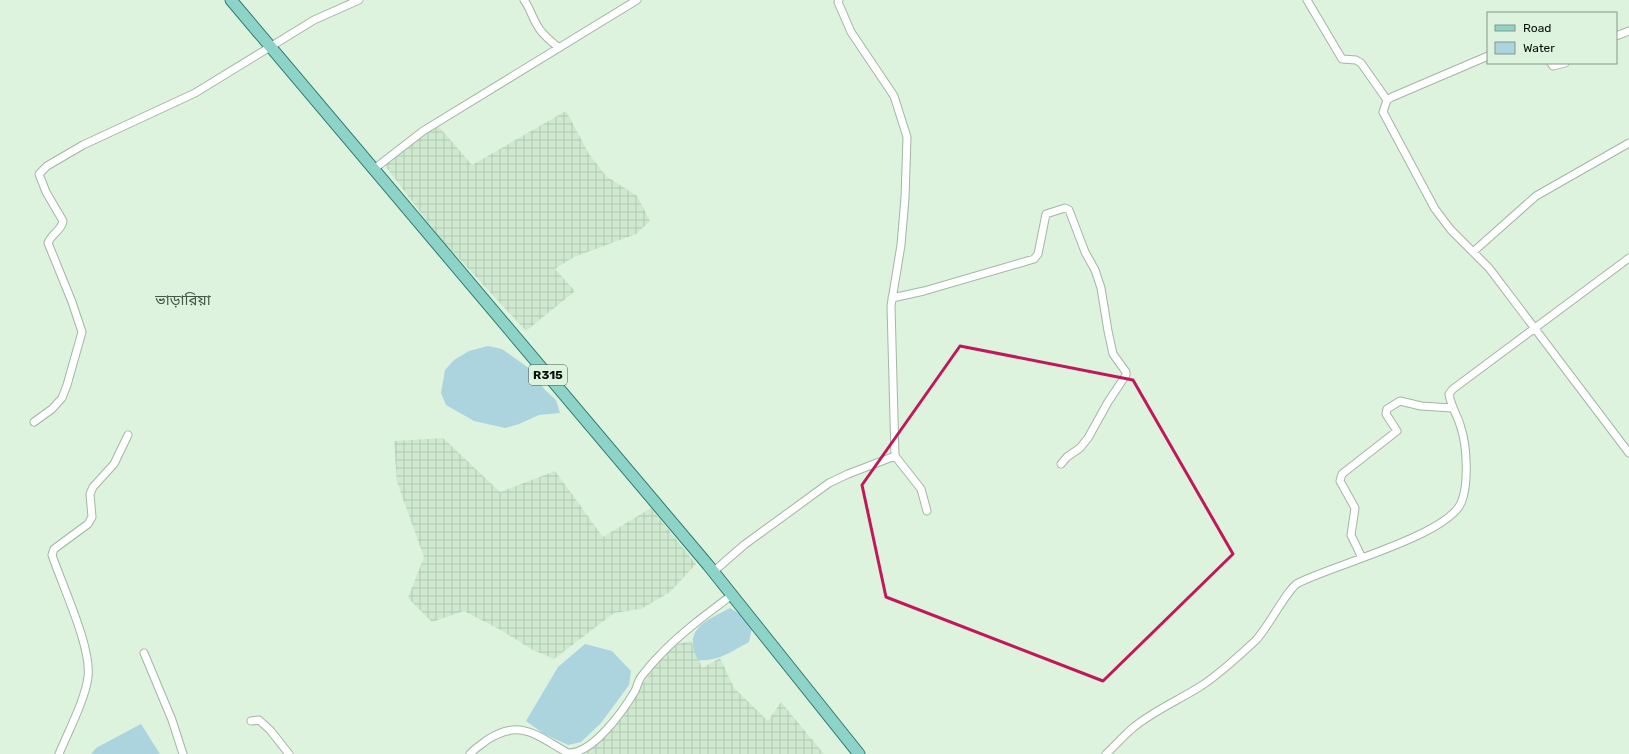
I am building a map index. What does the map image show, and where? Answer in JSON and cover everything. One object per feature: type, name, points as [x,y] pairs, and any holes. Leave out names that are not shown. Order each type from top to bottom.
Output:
[{"type":"main road","name":"R315","points":[[231,0],[714,572],[859,754]]},
{"type":"street","points":[[34,422],[52,409],[62,398],[82,332],[72,302],[48,243],[62,225],[63,221],[46,192],[39,174],[47,166],[83,145],[195,93],[230,73],[270,46],[314,20],[360,0]]},
{"type":"street","points":[[524,0],[529,7],[538,27],[545,36],[559,48]]},
{"type":"street","points":[[374,169],[423,131],[638,0]]},
{"type":"street","points":[[839,0],[838,2],[842,14],[851,32],[894,96],[907,137],[905,198],[901,245],[891,306],[895,456],[921,489],[927,511]]},
{"type":"street","points":[[1307,0],[1342,59],[1356,60],[1361,63],[1387,100]]},
{"type":"street","points":[[1617,36],[1629,32]]},
{"type":"street","points":[[1487,56],[1387,100],[1383,112],[1435,209],[1451,230],[1489,268],[1629,453]]},
{"type":"street","points":[[1552,64],[1553,66],[1561,64]]},
{"type":"street","points":[[1473,252],[1536,196],[1629,143]]},
{"type":"street","points":[[892,298],[924,291],[1034,259],[1038,254],[1046,214],[1065,208],[1069,210],[1084,252],[1095,270],[1102,288],[1113,354],[1126,372],[1126,375],[1108,402],[1088,438],[1080,448],[1066,457],[1061,464]]},
{"type":"street","points":[[1106,754],[1134,727],[1162,707],[1202,685],[1256,640],[1296,584],[1320,573],[1397,545],[1441,523],[1454,514],[1462,502],[1466,476],[1461,428],[1452,408],[1449,394],[1453,389],[1536,329],[1629,258]]},
{"type":"street","points":[[1362,558],[1351,535],[1354,508],[1340,481],[1342,474],[1397,431],[1386,414],[1387,409],[1395,403],[1400,401],[1421,406],[1452,408]]},
{"type":"street","points":[[59,754],[85,690],[88,664],[79,628],[52,555],[54,549],[88,524],[92,517],[90,494],[93,486],[114,464],[128,436]]},
{"type":"street","points":[[714,572],[744,545],[829,483],[895,456]]},
{"type":"street","points":[[470,754],[495,736],[507,730],[516,729],[530,733],[568,753],[575,753],[587,748],[622,712],[636,689],[640,679],[662,654],[732,594]]},
{"type":"street","points":[[144,653],[172,720],[183,754]]},
{"type":"street","points":[[251,721],[259,720],[270,730],[289,754]]},
{"type":"highlighted area","points":[[960,346],[1133,380],[1233,554],[1103,681],[886,597],[862,485]]},
{"type":"shaded area","points":[[566,111],[589,154],[606,176],[637,196],[650,221],[636,234],[574,257],[555,269],[575,291],[526,331],[440,238],[380,159],[433,120],[472,165]]},
{"type":"shaded area","points":[[443,438],[500,492],[555,471],[603,537],[651,508],[696,564],[670,592],[641,609],[614,613],[554,659],[533,650],[499,629],[464,611],[432,622],[408,598],[424,557],[397,482],[394,441]]},
{"type":"shaded area","points":[[691,641],[702,668],[720,658],[734,688],[768,721],[781,702],[824,754],[585,754],[622,712],[671,645]]},
{"type":"water","points":[[488,346],[502,349],[530,369],[545,390],[556,400],[560,413],[539,415],[519,424],[505,428],[474,421],[446,405],[441,393],[445,370],[454,360],[469,351]]},
{"type":"water","points":[[730,608],[744,617],[752,627],[749,642],[718,658],[698,660],[693,641],[695,633],[705,622]]},
{"type":"water","points":[[585,644],[612,651],[631,671],[629,685],[601,723],[581,742],[568,745],[544,734],[526,721],[558,667]]},
{"type":"water","points":[[141,724],[160,754],[91,754],[96,748]]},
{"type":"district","name":"ভাড়ারিয়া","points":[[183,300]]}]
